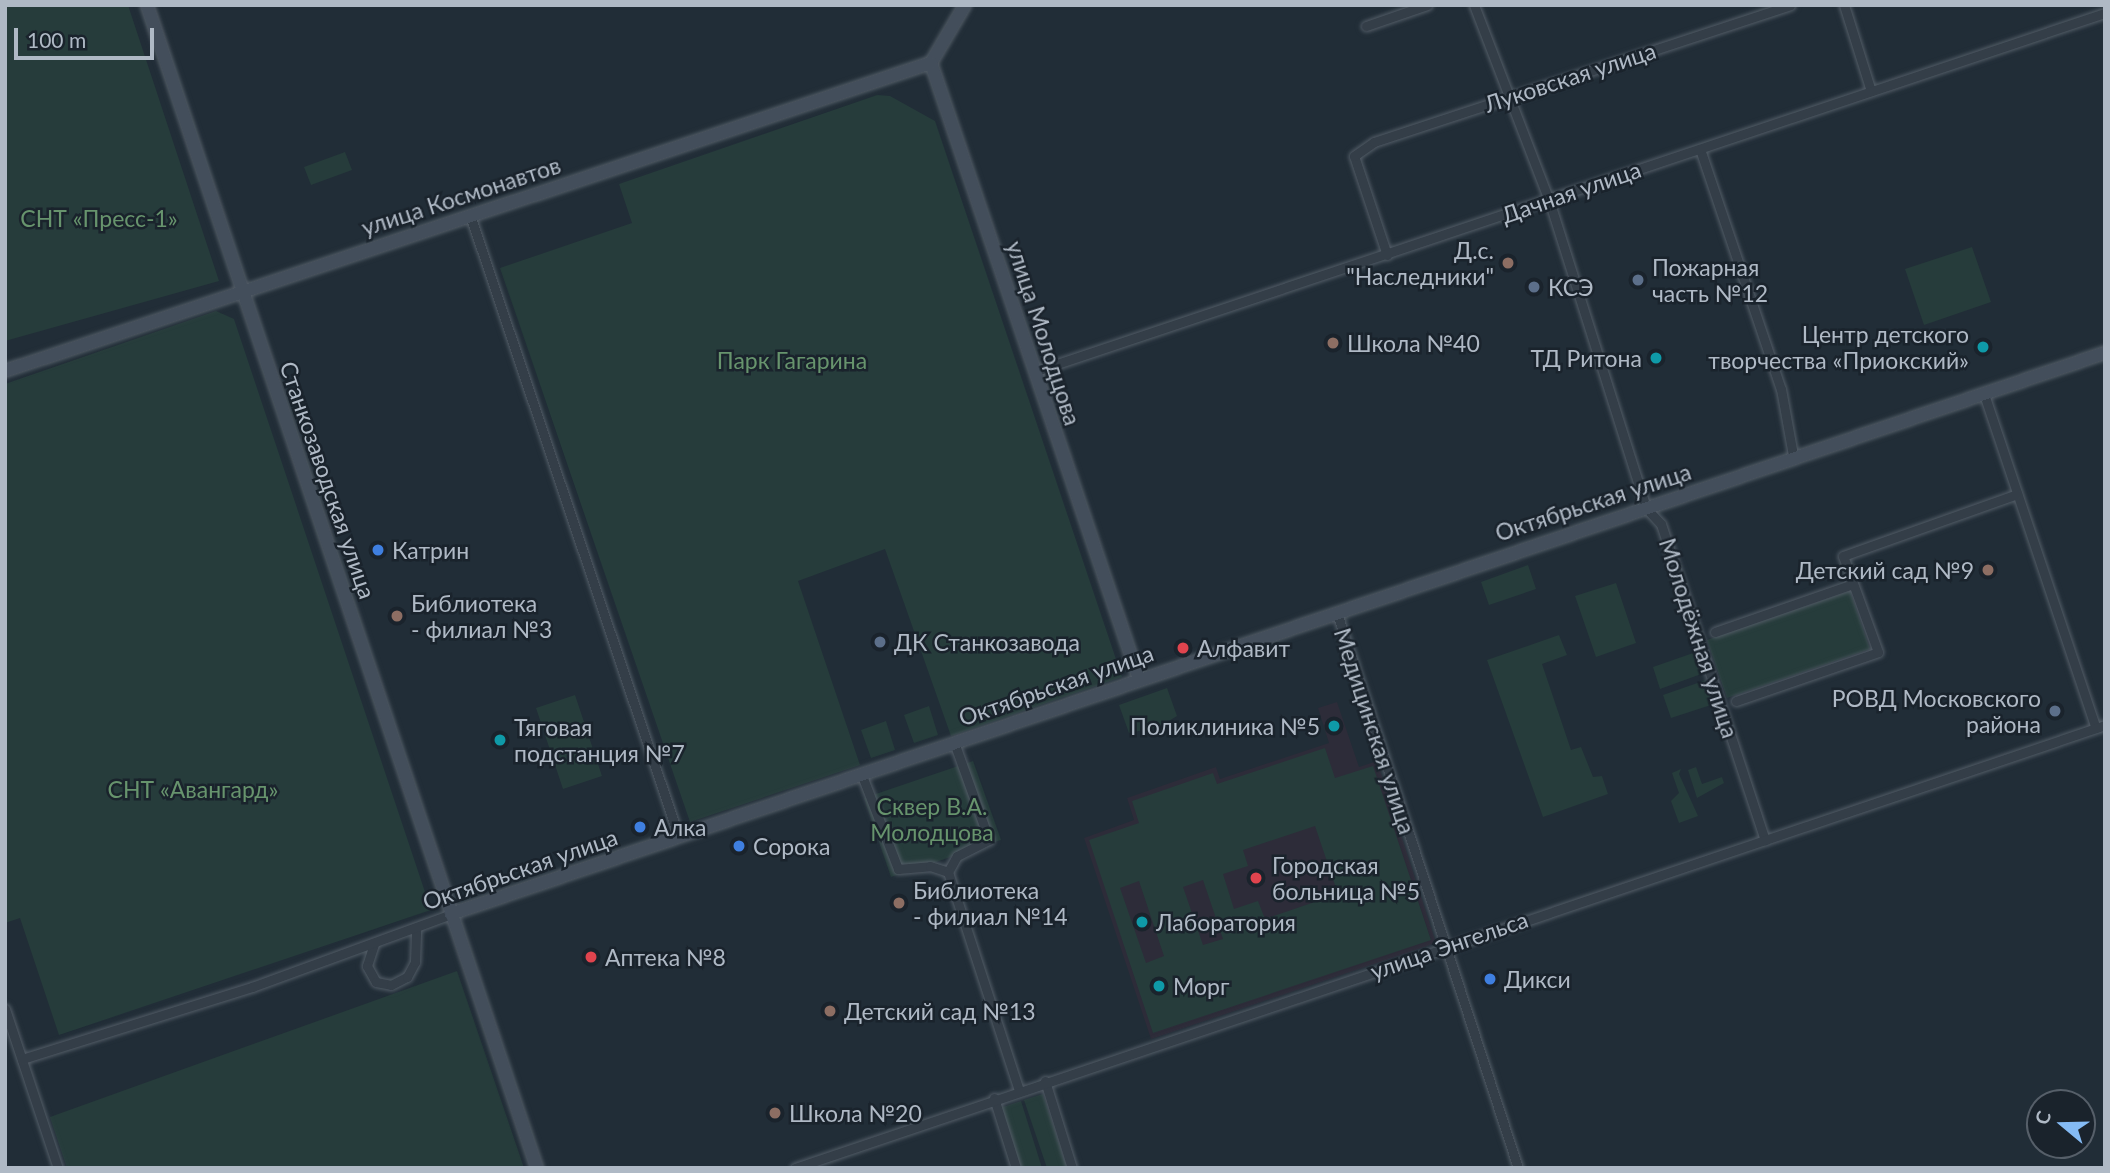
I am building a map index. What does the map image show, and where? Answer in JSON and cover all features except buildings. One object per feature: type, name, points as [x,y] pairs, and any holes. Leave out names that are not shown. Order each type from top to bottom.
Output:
[{"type":"street","name":"Станкозаводская улица","points":[[147,5],[240,275],[241,292],[537,1168]]},
{"type":"street","points":[[931,63],[965,5]]},
{"type":"street","points":[[1366,26],[1427,5]]},
{"type":"street","name":"Молодёжная улица","points":[[1474,5],[1549,200],[1646,508],[1661,524],[1765,840]]},
{"type":"street","name":"Луковская улица","points":[[1387,255],[1354,156],[1374,142],[1790,5]]},
{"type":"street","points":[[1844,5],[1871,91]]},
{"type":"street","name":"Дачная улица","points":[[1036,371],[2105,13]]},
{"type":"street","name":"улица Космонавтов","points":[[5,371],[470,215],[668,154],[931,63]]},
{"type":"street","name":"улица Молодцова","points":[[931,63],[1139,680]]},
{"type":"street","points":[[1700,149],[1781,389],[1793,455]]},
{"type":"street","points":[[470,215],[678,835]]},
{"type":"street","name":"Октябрьская улица","points":[[22,1059],[373,944],[678,835],[1646,508],[1793,455],[2105,353]]},
{"type":"street","points":[[1984,394],[2100,727]]},
{"type":"street","points":[[1736,701],[1878,652],[1843,556],[2017,494]]},
{"type":"street","points":[[1715,632],[1853,584]]},
{"type":"street","name":"Медицинская улица","points":[[1336,613],[1518,1168]]},
{"type":"street","name":"улица Энгельса","points":[[795,1168],[994,1098],[2100,727]]},
{"type":"street","points":[[954,742],[989,840],[957,856],[948,872],[1019,1090]]},
{"type":"street","points":[[861,773],[898,869],[929,866],[948,872]]},
{"type":"street","points":[[373,944],[366,966],[376,982],[391,985],[407,977],[415,962],[416,928]]},
{"type":"street","points":[[5,1009],[58,1168]]},
{"type":"street","points":[[1045,1081],[1072,1168]]},
{"type":"street","points":[[994,1098],[1016,1168]]},
{"type":"shaded area","name":"Городская больница №5","points":[[1337,702],[1359,767],[1377,761],[1436,943],[1151,1039],[1084,838],[1134,820],[1127,798],[1216,767],[1220,779],[1329,743],[1318,708]]},
{"type":"green space","name":"СНТ «Пресс-1»","points":[[5,5],[128,5],[219,281],[5,341]]},
{"type":"green space","name":"Парк Гагарина","points":[[877,95],[890,96],[935,121],[1122,677],[951,736],[885,549],[798,581],[860,765],[690,822],[500,268],[632,223],[619,184]]},
{"type":"green space","points":[[345,152],[352,170],[311,185],[304,167]]},
{"type":"green space","points":[[1972,247],[1991,302],[1924,325],[1905,269]]},
{"type":"green space","name":"СНТ «Авангард»","points":[[216,311],[234,319],[431,910],[59,1035],[20,918],[5,923],[5,384]]},
{"type":"green space","points":[[1528,565],[1536,589],[1489,605],[1481,582]]},
{"type":"green space","points":[[1616,583],[1636,643],[1596,657],[1575,596]]},
{"type":"green space","points":[[1850,591],[1870,649],[1727,698],[1707,640]]},
{"type":"green space","points":[[1559,635],[1567,655],[1542,664],[1571,750],[1581,747],[1593,777],[1602,776],[1608,794],[1543,817],[1487,660]]},
{"type":"green space","points":[[1696,652],[1704,673],[1660,689],[1653,667]]},
{"type":"green space","points":[[1706,680],[1714,704],[1671,718],[1663,695]]},
{"type":"green space","points":[[1167,688],[1177,716],[1159,727],[1129,733],[1119,705]]},
{"type":"green space","points":[[575,695],[602,776],[563,789],[536,708]]},
{"type":"green space","points":[[929,706],[938,735],[914,743],[904,715]]},
{"type":"green space","points":[[886,721],[895,750],[871,758],[861,730]]},
{"type":"green space","name":"Городская больница №5","points":[[1325,748],[1335,778],[1373,766],[1431,940],[1153,1033],[1089,840],[1139,823],[1132,801],[1213,773],[1217,784]],"holes":[[[1315,826],[1338,894],[1265,919],[1258,901],[1234,909],[1223,874],[1248,866],[1243,850]],[[1203,880],[1223,939],[1203,945],[1183,887]],[[1139,881],[1164,956],[1146,963],[1120,888]]]},
{"type":"green space","name":"Сквер В.А. Молодцова","points":[[973,761],[1001,840],[891,877],[864,798]]},
{"type":"green space","points":[[1696,767],[1702,784],[1722,777],[1724,783],[1697,798],[1688,770]]},
{"type":"green space","points":[[1681,769],[1679,774],[1698,816],[1679,823],[1671,801],[1679,793],[1672,773]]},
{"type":"green space","points":[[457,971],[524,1168],[67,1168],[50,1117]]},
{"type":"green space","points":[[1043,1094],[1067,1168],[1047,1168],[1024,1100]]},
{"type":"green space","points":[[1021,1101],[1042,1168],[1020,1168],[1000,1108]]},
{"type":"place","name":"Д.с. \"Наследники\"","points":[[1508,263]]},
{"type":"place","name":"Пожарная часть №12","points":[[1638,280]]},
{"type":"place","name":"КСЭ","points":[[1534,287]]},
{"type":"place","name":"Школа №40","points":[[1333,343]]},
{"type":"place","name":"Центр детского творчества «Приокский»","points":[[1983,347]]},
{"type":"place","name":"ТД Ритона","points":[[1656,358]]},
{"type":"place","name":"Катрин","points":[[378,550]]},
{"type":"place","name":"Детский сад №9","points":[[1988,570]]},
{"type":"place","name":"Библиотека - филиал №3","points":[[397,616]]},
{"type":"place","name":"ДК Станкозавода","points":[[880,642]]},
{"type":"place","name":"Алфавит","points":[[1183,648]]},
{"type":"place","name":"РОВД Московского района","points":[[2055,711]]},
{"type":"place","name":"Поликлиника №5","points":[[1334,726]]},
{"type":"place","name":"Тяговая подстанция №7","points":[[500,740]]},
{"type":"place","name":"Алка","points":[[640,827]]},
{"type":"place","name":"Сорока","points":[[739,846]]},
{"type":"place","name":"Городская больница №5","points":[[1256,878]]},
{"type":"place","name":"Библиотека - филиал №14","points":[[899,903]]},
{"type":"place","name":"Лаборатория","points":[[1142,922]]},
{"type":"place","name":"Аптека №8","points":[[591,957]]},
{"type":"place","name":"Дикси","points":[[1490,979]]},
{"type":"place","name":"Морг","points":[[1159,986]]},
{"type":"place","name":"Детский сад №13","points":[[830,1011]]},
{"type":"place","name":"Школа №20","points":[[775,1113]]}]
